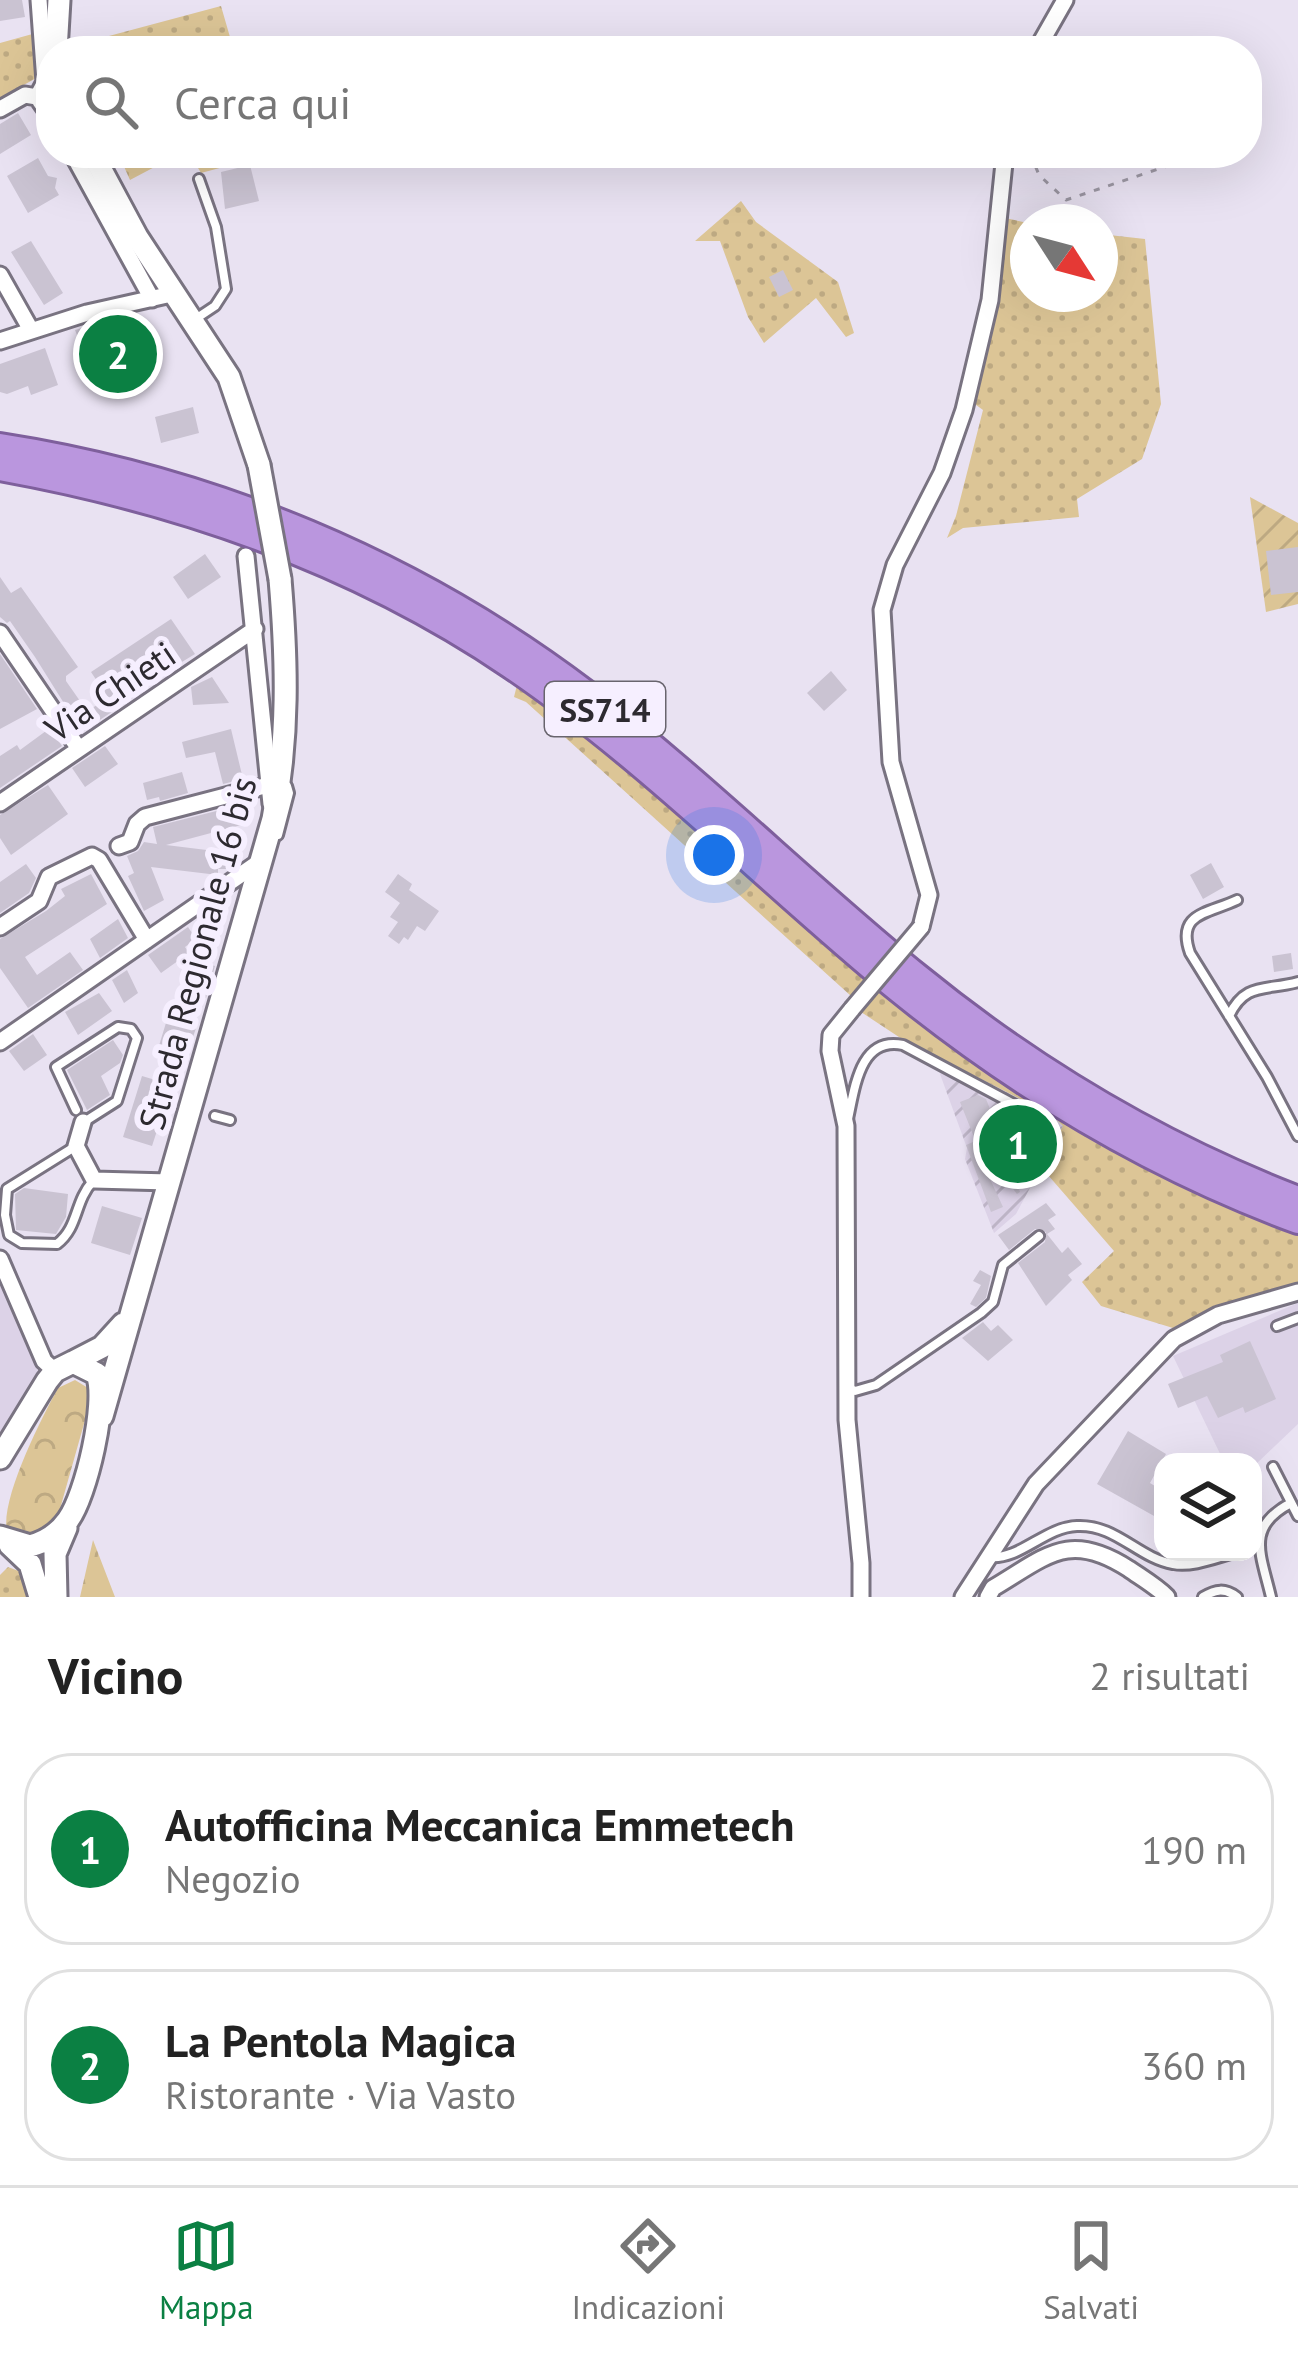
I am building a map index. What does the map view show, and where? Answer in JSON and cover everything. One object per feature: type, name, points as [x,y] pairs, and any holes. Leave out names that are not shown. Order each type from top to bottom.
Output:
[{"type":"highway","name":"SS714","points":[[0,446],[168,482],[276,518],[464,610],[564,677],[648,743],[936,991],[1198,1179],[1298,1221]]},
{"type":"highway","name":"SS714","points":[[0,468],[110,489],[202,515],[288,546],[433,617],[506,662],[597,729],[882,975],[1053,1100],[1298,1199]]},
{"type":"main road","points":[[57,36],[59,0]]},
{"type":"main road","name":"Strada Regionale 16 bis","points":[[72,1517],[273,819],[287,670],[280,579],[259,465],[229,377],[137,237],[100,168]]},
{"type":"main road","name":"Strada Regionale 16 bis","points":[[64,1366],[113,1337],[132,1307]]},
{"type":"main road","points":[[0,1458],[64,1366],[98,1374],[102,1417]]},
{"type":"main road","points":[[0,1538],[30,1546],[54,1535],[72,1517]]},
{"type":"main road","points":[[56,1597],[55,1554],[72,1517]]},
{"type":"main road","points":[[0,1538],[30,1564],[40,1597]]},
{"type":"street","points":[[39,0],[42,36]]},
{"type":"street","points":[[1045,36],[1065,0]]},
{"type":"street","points":[[0,109],[25,95],[36,97]]},
{"type":"street","points":[[80,168],[152,299]]},
{"type":"street","points":[[861,1597],[848,1388],[846,1126],[831,1035],[921,927],[929,895],[891,762],[882,610],[895,565],[942,473],[964,410],[990,300],[1003,168]]},
{"type":"street","points":[[0,275],[31,330]]},
{"type":"street","points":[[0,340],[176,293]]},
{"type":"street","points":[[118,847],[130,842],[137,824],[145,818],[275,776],[246,556]]},
{"type":"street","name":"Via Chieti","points":[[0,803],[255,629]]},
{"type":"street","points":[[0,633],[79,749]]},
{"type":"street","points":[[0,927],[39,901],[49,877],[92,856],[99,860],[147,940]]},
{"type":"street","points":[[0,1042],[263,858]]},
{"type":"street","points":[[80,1116],[76,1146],[94,1180],[169,1182]]},
{"type":"street","points":[[0,1259],[44,1360],[64,1366]]},
{"type":"street","points":[[962,1597],[1036,1484],[1174,1340],[1218,1315],[1298,1292]]},
{"type":"street","points":[[988,1597],[993,1588],[1058,1550],[1072,1547],[1105,1554],[1167,1597]]},
{"type":"lane","points":[[194,320],[215,306],[226,289],[216,227],[199,179]]},
{"type":"lane","points":[[263,858],[282,829],[289,794],[275,776]]},
{"type":"lane","points":[[1237,900],[1194,918],[1184,936],[1298,1136]]},
{"type":"lane","points":[[1228,1016],[1239,996],[1249,991],[1298,982]]},
{"type":"lane","points":[[118,1027],[131,1029],[136,1038],[117,1101],[80,1116],[56,1067],[118,1027]]},
{"type":"lane","points":[[846,1126],[865,1058],[889,1042],[1021,1108]]},
{"type":"lane","points":[[215,1116],[230,1120]]},
{"type":"lane","points":[[76,1146],[7,1189],[9,1235],[22,1243],[57,1244],[67,1236],[79,1198],[94,1180]]},
{"type":"lane","points":[[848,1388],[855,1391],[876,1385],[981,1313],[993,1303],[1004,1265],[1039,1236]]},
{"type":"lane","points":[[1277,1326],[1298,1318]]},
{"type":"lane","points":[[1273,1467],[1298,1516]]},
{"type":"lane","points":[[1262,1526],[1271,1514],[1292,1503]]},
{"type":"lane","points":[[988,1557],[999,1558],[1038,1537],[1081,1525],[1101,1528],[1154,1554]]},
{"type":"lane","points":[[1260,1561],[1271,1597]]},
{"type":"lane","points":[[1203,1597],[1215,1590],[1237,1597]]},
{"type":"path","points":[[1036,168],[1066,200],[1161,168]]},
{"type":"shaded area","points":[[948,1062],[1052,1115],[1063,1126],[1016,1214],[994,1233],[965,1159],[967,1148],[940,1074]]},
{"type":"shaded area","points":[[0,1277],[38,1371],[0,1442]]},
{"type":"shaded area","points":[[1298,1303],[1298,1424],[1262,1458],[1262,1453],[1220,1453],[1173,1356]]},
{"type":"green space","points":[[221,6],[230,36],[109,36]]},
{"type":"green space","points":[[36,33],[36,78],[0,98],[0,43]]},
{"type":"green space","points":[[125,168],[153,168],[130,180]]},
{"type":"green space","points":[[741,201],[756,222],[838,282],[854,333],[846,337],[816,298],[764,343],[748,317],[720,241],[695,241]]},
{"type":"green space","points":[[1005,218],[1010,219],[1010,312],[1118,312],[1118,236],[1145,239],[1161,404],[1142,459],[1077,499],[1079,517],[963,528],[947,538],[983,410],[972,402],[996,310]]},
{"type":"green space","points":[[1250,497],[1298,523],[1298,604],[1266,612]]},
{"type":"green space","points":[[518,681],[647,780],[867,978],[851,996],[526,702],[514,697]]},
{"type":"green space","points":[[880,989],[928,1029],[1006,1079],[1190,1184],[1298,1233],[1298,1284],[1217,1307],[1173,1328],[1101,1306],[1082,1282],[1114,1251],[1041,1167],[1063,1126],[1052,1115],[902,1039],[861,1012]]},
{"type":"green space","points":[[75,1380],[88,1388],[91,1399],[56,1523],[39,1538],[7,1532],[9,1501],[32,1440],[58,1388]]},
{"type":"green space","points":[[93,1540],[115,1597],[80,1597]]},
{"type":"green space","points":[[8,1567],[24,1573],[33,1597],[0,1597],[0,1575]]},
{"type":"building","points":[[0,0],[22,0],[25,17],[0,21]]},
{"type":"building","points":[[18,113],[31,135],[0,154],[0,124]]},
{"type":"building","points":[[36,159],[36,168],[57,178],[59,195],[28,213],[7,176]]},
{"type":"building","points":[[251,168],[259,201],[225,209],[221,172]]},
{"type":"building","points":[[31,241],[63,293],[44,305],[11,252]]},
{"type":"building","points":[[783,270],[793,290],[779,297],[769,277]]},
{"type":"building","points":[[98,323],[104,344],[117,340],[125,364],[133,361],[140,383],[101,396],[75,330]]},
{"type":"building","points":[[45,348],[58,385],[31,395],[28,386],[0,392],[0,364]]},
{"type":"building","points":[[193,407],[199,433],[161,443],[155,417]]},
{"type":"building","points":[[1298,547],[1298,592],[1271,595],[1266,551]]},
{"type":"building","points":[[205,554],[221,577],[188,599],[173,577]]},
{"type":"building","points":[[0,577],[11,593],[21,587],[78,667],[66,681],[87,711],[102,702],[103,690],[91,672],[171,619],[195,654],[131,693],[134,697],[82,732],[10,621],[0,617]]},
{"type":"building","points":[[0,654],[37,709],[0,729]]},
{"type":"building","points":[[831,671],[847,690],[824,711],[807,693]]},
{"type":"building","points":[[212,677],[229,703],[193,705],[191,687]]},
{"type":"building","points":[[50,728],[62,746],[0,788],[0,756],[17,745],[20,750]]},
{"type":"building","points":[[231,729],[243,779],[223,784],[215,752],[186,758],[182,742]]},
{"type":"building","points":[[105,746],[118,764],[85,787],[72,768]]},
{"type":"building","points":[[182,772],[188,793],[147,800],[143,783]]},
{"type":"building","points":[[48,785],[68,814],[11,855],[0,838],[0,815]]},
{"type":"building","points":[[236,806],[241,825],[166,845],[231,853],[229,869],[218,869],[218,875],[151,867],[164,900],[144,911],[128,876],[134,873],[127,856],[144,842],[157,844],[153,827]]},
{"type":"building","points":[[1211,863],[1224,887],[1203,899],[1190,875]]},
{"type":"building","points":[[26,864],[36,878],[29,893],[0,913],[0,882]]},
{"type":"building","points":[[91,874],[107,904],[25,957],[37,975],[70,952],[83,970],[28,1008],[0,968],[0,939],[65,896],[61,889]]},
{"type":"building","points":[[398,874],[412,884],[409,890],[439,911],[425,931],[417,926],[399,944],[388,936],[398,922],[390,917],[400,903],[385,892]]},
{"type":"building","points":[[118,919],[128,938],[100,958],[90,939]]},
{"type":"building","points":[[188,927],[196,939],[185,947],[189,953],[161,973],[148,955]]},
{"type":"building","points":[[1291,953],[1293,969],[1274,972],[1272,956]]},
{"type":"building","points":[[191,959],[215,966],[206,998],[181,990]]},
{"type":"building","points":[[127,970],[138,993],[124,1003],[112,980]]},
{"type":"building","points":[[99,993],[112,1011],[78,1035],[65,1012]]},
{"type":"building","points":[[169,1013],[198,1022],[186,1058],[158,1049]]},
{"type":"building","points":[[33,1034],[47,1055],[24,1071],[9,1051]]},
{"type":"building","points":[[113,1040],[123,1055],[120,1063],[101,1076],[110,1095],[87,1110],[67,1070]]},
{"type":"building","points":[[142,1076],[172,1085],[152,1146],[123,1137]]},
{"type":"building","points":[[978,1095],[990,1109],[1003,1108],[1008,1120],[1019,1116],[1033,1150],[1007,1161],[1017,1194],[976,1142],[960,1102]]},
{"type":"building","points":[[973,1142],[1003,1207],[991,1212],[966,1145]]},
{"type":"building","points":[[24,1188],[68,1194],[66,1217],[56,1234],[16,1230],[15,1194]]},
{"type":"building","points":[[1046,1203],[1056,1215],[1048,1220],[1055,1229],[1047,1234],[1062,1253],[1068,1247],[1082,1264],[1046,1306],[1018,1263],[1045,1242],[1046,1232],[1035,1229],[1009,1250],[998,1235]]},
{"type":"building","points":[[102,1206],[142,1218],[130,1255],[91,1243]]},
{"type":"building","points":[[980,1270],[991,1276],[986,1298],[976,1307],[970,1304],[981,1285],[973,1281]]},
{"type":"building","points":[[983,1322],[991,1331],[998,1325],[1013,1340],[988,1361],[962,1338]]},
{"type":"building","points":[[1250,1341],[1276,1399],[1245,1413],[1243,1407],[1218,1418],[1207,1396],[1178,1408],[1168,1384],[1223,1362],[1220,1355]]},
{"type":"building","points":[[1128,1431],[1164,1453],[1154,1453],[1150,1483],[1154,1485],[1154,1516],[1097,1484]]},
{"type":"place","name":"La Pentola Magica","points":[[118,354]]},
{"type":"place","name":"Autofficina Meccanica Emmetech","points":[[1018,1144]]}]
